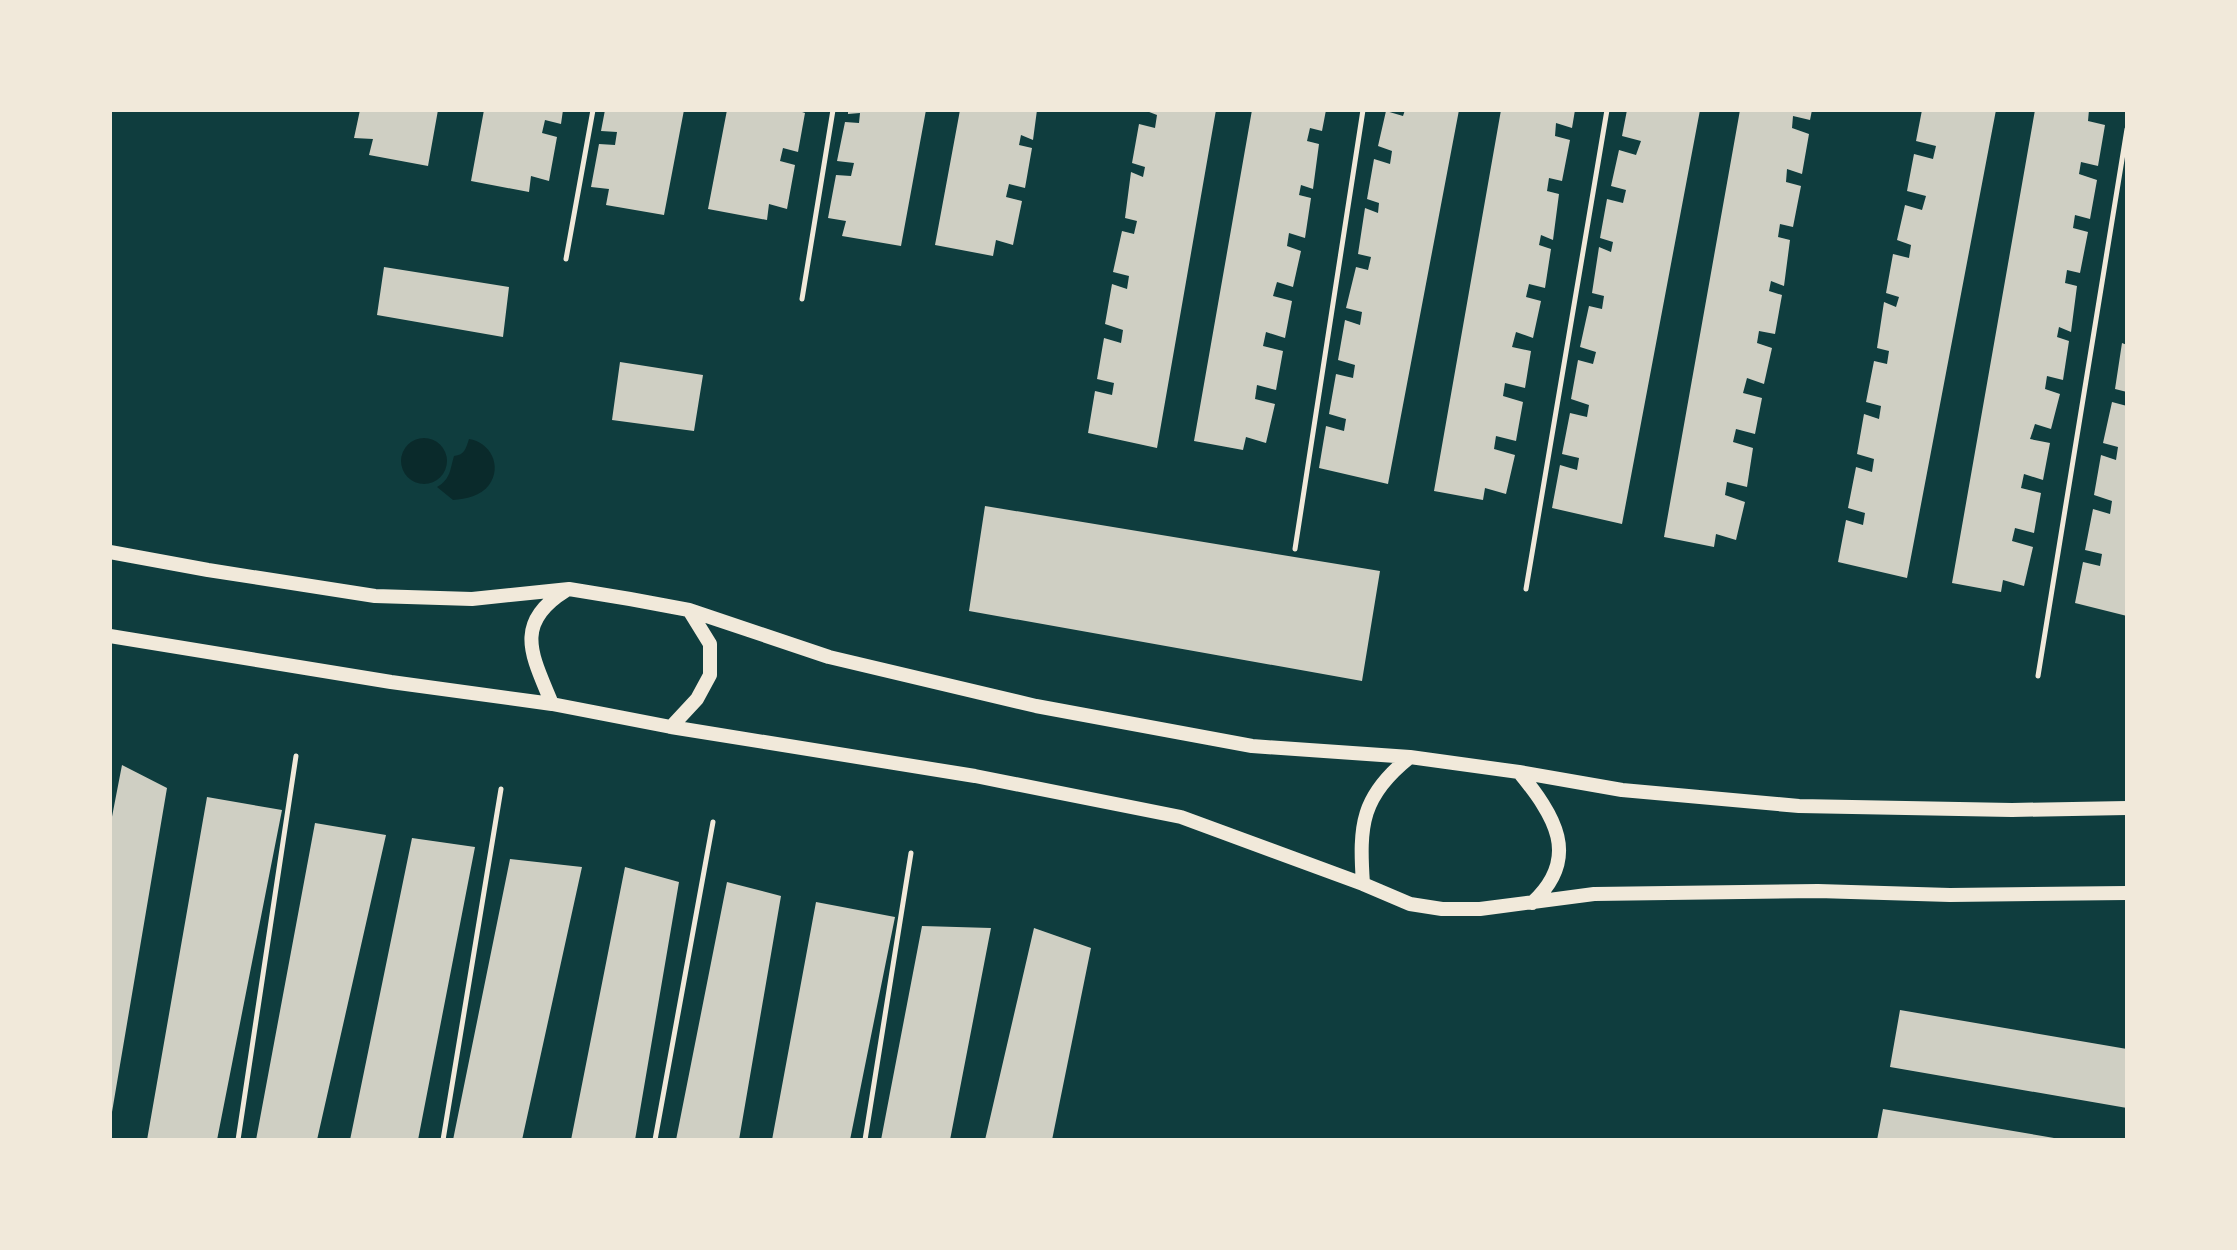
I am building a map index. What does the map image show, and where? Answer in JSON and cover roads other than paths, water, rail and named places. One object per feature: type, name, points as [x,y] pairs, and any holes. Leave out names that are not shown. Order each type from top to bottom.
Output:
[{"type":"street","points":[[110,552],[375,596],[472,599],[569,589],[689,610],[829,657],[1036,706],[1252,746],[1410,757],[1622,790],[1799,806],[2012,810],[2127,808]]},
{"type":"street","points":[[552,704],[531,646],[534,620],[549,601],[569,589]]},
{"type":"street","points":[[671,727],[697,699],[710,675],[710,644],[689,610]]},
{"type":"street","points":[[110,636],[391,682],[552,704],[671,727],[975,776],[1181,817],[1363,884],[1389,897],[1442,909],[1480,909],[1594,894],[1818,891],[1950,895],[2127,893]]},
{"type":"street","points":[[1363,884],[1360,845],[1372,796],[1388,775],[1410,757]]},
{"type":"street","points":[[1519,772],[1552,817],[1559,843],[1557,867],[1548,888],[1532,903]]},
{"type":"water","points":[[424,438],[440,445],[447,461],[440,477],[424,484],[408,477],[401,461],[408,445]]},
{"type":"water","points":[[469,439],[483,445],[492,456],[493,478],[486,489],[478,494],[453,500],[437,487],[447,477],[454,456],[463,453]]}]
